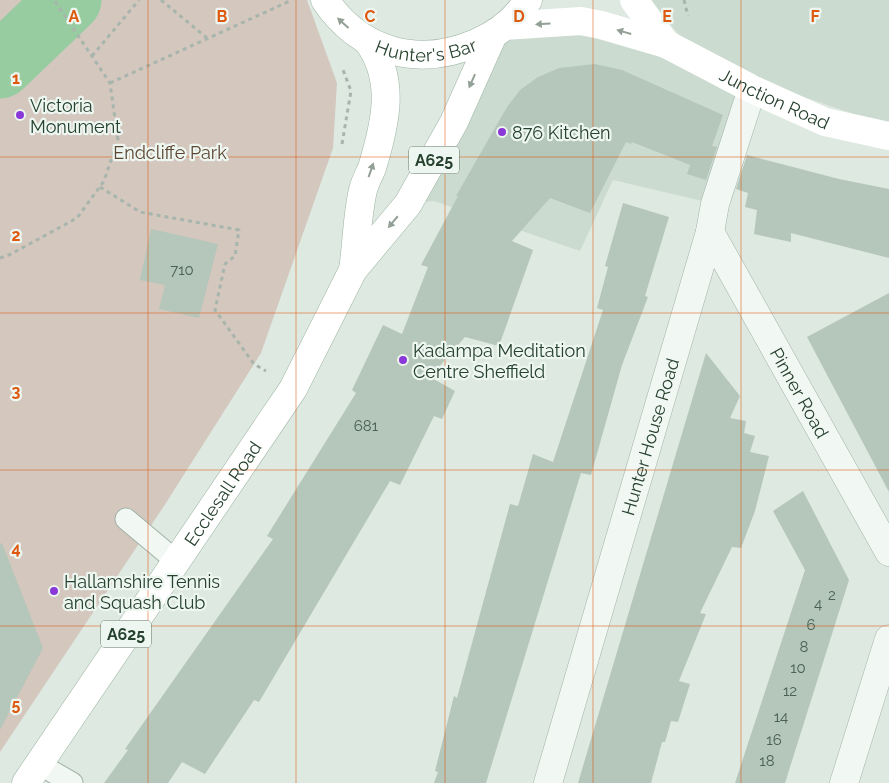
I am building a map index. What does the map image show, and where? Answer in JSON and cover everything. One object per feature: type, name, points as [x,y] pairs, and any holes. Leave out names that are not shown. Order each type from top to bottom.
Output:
[{"type":"main road","name":"Hunter's Bar","points":[[324,0],[336,17],[366,40],[394,51],[423,55],[455,52],[498,32],[528,0]]},
{"type":"main road","name":"Junction Road","points":[[634,0],[646,13],[666,44]]},
{"type":"main road","name":"Junction Road","points":[[498,32],[581,21],[666,44],[752,89],[825,122],[889,136]]},
{"type":"main road","name":"Ecclesall Road","points":[[32,773],[293,389],[353,270],[408,204],[454,122],[498,32]]},
{"type":"main road","name":"Ecclesall Road","points":[[353,270],[364,189],[386,115],[384,81],[376,53],[366,40]]},
{"type":"street","name":"Hunter House Road","points":[[548,783],[710,232],[715,204],[752,89]]},
{"type":"street","name":"Pinner Road","points":[[710,232],[889,552]]},
{"type":"street","points":[[844,783],[889,639]]},
{"type":"lane","points":[[126,519],[176,561]]},
{"type":"lane","points":[[32,773],[72,783]]},
{"type":"path","points":[[0,258],[11,254],[77,218],[104,181],[118,140],[110,83],[67,16],[54,0]]},
{"type":"path","points":[[92,56],[139,0]]},
{"type":"path","points":[[161,0],[207,38]]},
{"type":"path","points":[[110,83],[292,0]]},
{"type":"path","points":[[100,187],[140,212],[239,230],[235,256],[226,264],[215,310],[254,364],[293,389]]},
{"type":"shaded area","points":[[649,0],[889,0],[889,126],[754,80],[688,45]]},
{"type":"shaded area","points":[[581,21],[752,89],[715,204],[613,180],[580,251],[434,201],[408,204],[492,37]]},
{"type":"green space","name":"Endcliffe Park","points":[[0,0],[307,0],[337,83],[333,148],[261,353],[164,506],[0,752]]},
{"type":"building","points":[[595,64],[622,70],[723,115],[712,146],[717,147],[706,180],[687,174],[690,165],[632,142],[631,144],[626,142],[590,213],[550,198],[512,241],[533,250],[499,346],[465,337],[430,377],[455,391],[442,419],[434,416],[400,485],[390,481],[259,702],[254,700],[205,774],[182,762],[168,783],[104,783],[128,750],[125,749],[273,539],[267,536],[356,393],[352,390],[383,325],[402,334],[428,267],[421,265],[458,196],[456,196],[507,107],[520,90],[538,77],[559,68]]},
{"type":"building","points":[[747,155],[839,179],[889,189],[889,258],[791,233],[791,242],[754,234],[757,210],[745,207],[748,193],[736,189]]},
{"type":"building","points":[[623,203],[669,217],[645,296],[648,297],[622,365],[591,475],[581,473],[486,783],[434,783],[438,772],[435,771],[454,696],[457,698],[510,504],[518,506],[533,454],[553,462],[603,310],[597,308],[608,267],[605,266]]},
{"type":"building","points":[[151,229],[218,244],[199,318],[159,309],[165,285],[140,280]]},
{"type":"building","points":[[889,293],[889,492],[807,337]]},
{"type":"building","points":[[706,353],[740,396],[730,418],[746,421],[744,433],[755,436],[750,452],[769,456],[755,511],[741,548],[732,547],[700,613],[706,614],[679,681],[690,684],[678,722],[671,721],[665,742],[662,742],[651,783],[578,783]]},
{"type":"building","points":[[803,491],[849,580],[785,783],[735,783],[805,570],[773,511]]},
{"type":"building","points":[[2,543],[43,648],[0,730],[0,544]]},
{"type":"waterway","points":[[0,66],[69,0]]},
{"type":"place","name":"Victoria Monument","points":[[20,115]]},
{"type":"place","name":"876 Kitchen","points":[[502,132]]},
{"type":"place","name":"Kadampa Meditation Centre Sheffield","points":[[403,360]]},
{"type":"place","name":"Hallamshire Tennis and Squash Club","points":[[54,591]]}]
